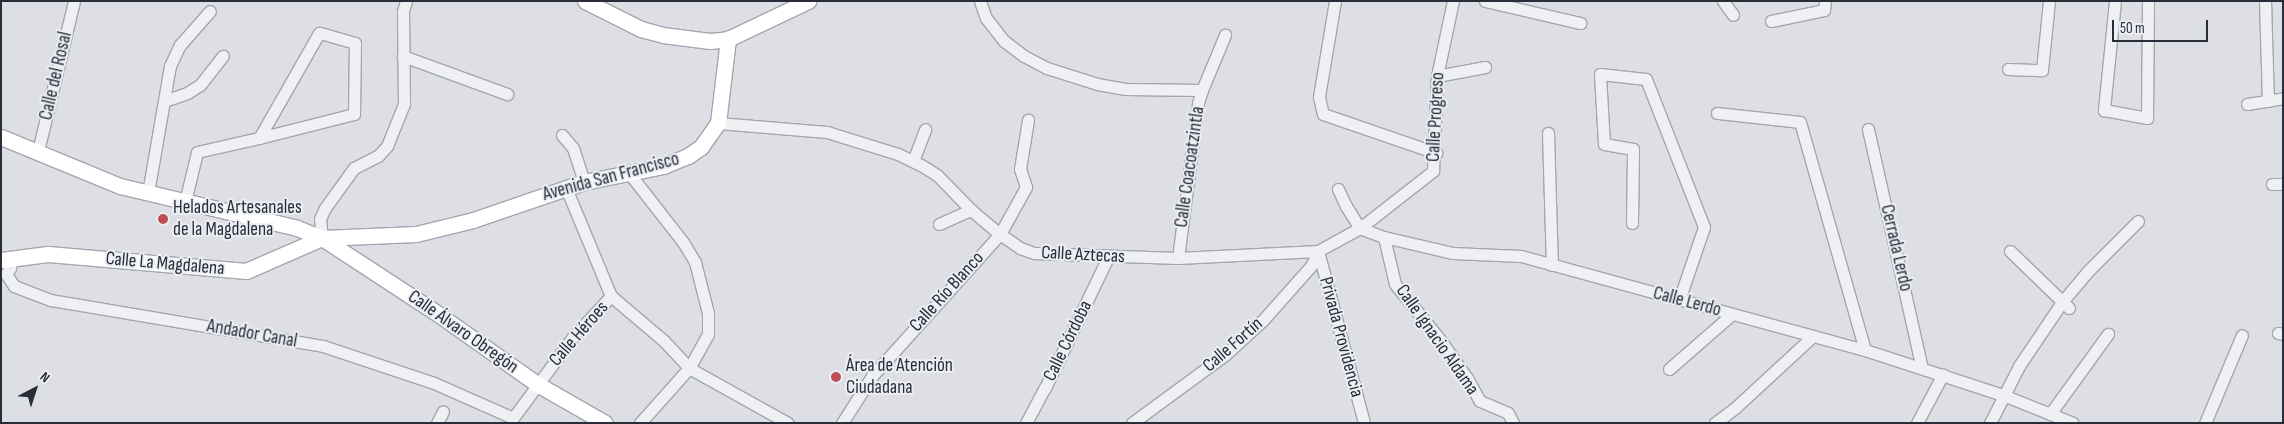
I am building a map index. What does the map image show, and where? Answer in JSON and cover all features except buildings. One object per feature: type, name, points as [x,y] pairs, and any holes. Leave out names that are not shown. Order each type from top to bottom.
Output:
[{"type":"street","name":"Calle del Rosal","points":[[38,151],[74,1]]},
{"type":"street","points":[[1,137],[101,179],[148,193],[297,228],[322,238],[320,219],[325,208],[354,168],[378,156],[387,146],[404,104],[403,11],[406,1]]},
{"type":"street","points":[[584,1],[641,29],[710,41],[728,39],[808,1]]},
{"type":"street","name":"Calle Coacoatzintla","points":[[980,1],[986,18],[1004,41],[1024,56],[1047,68],[1097,84],[1126,89],[1202,90],[1192,140],[1178,258]]},
{"type":"street","points":[[1335,1],[1319,96],[1323,114],[1436,153]]},
{"type":"street","name":"Calle Progreso","points":[[1360,228],[1433,171],[1436,153],[1437,76],[1453,1]]},
{"type":"street","points":[[1484,1],[1580,23]]},
{"type":"street","points":[[1723,1],[1733,15]]},
{"type":"street","points":[[1771,21],[1824,10],[1825,1]]},
{"type":"street","points":[[2008,69],[2042,70],[2049,1]]},
{"type":"street","points":[[2115,1],[2104,110],[2147,118],[2148,1]]},
{"type":"street","points":[[2265,1],[2268,101]]},
{"type":"street","points":[[148,193],[170,66],[180,46],[210,11]]},
{"type":"street","points":[[185,202],[197,152],[259,138],[354,114],[355,43],[319,33],[259,138]]},
{"type":"street","points":[[1202,90],[1225,35]]},
{"type":"street","name":"Avenida San Francisco","points":[[322,238],[416,234],[473,220],[584,182],[663,166],[688,156],[701,147],[718,123],[728,39]]},
{"type":"street","points":[[164,101],[187,93],[200,85],[223,56]]},
{"type":"street","points":[[403,56],[508,94]]},
{"type":"street","points":[[1437,76],[1485,67]]},
{"type":"street","points":[[1632,223],[1633,149],[1604,144],[1600,74],[1646,79],[1704,227],[1679,300]]},
{"type":"street","points":[[2246,104],[2283,98]]},
{"type":"street","points":[[1717,113],[1800,122],[1865,350]]},
{"type":"street","name":"Calle Río Blanco","points":[[842,423],[872,376],[1000,234],[1026,187],[1020,168],[1028,120]]},
{"type":"street","name":"Calle Aztecas","points":[[718,123],[827,132],[898,154],[937,176],[971,210],[1000,234],[1020,248],[1034,253],[1178,258],[1316,252],[1360,228]]},
{"type":"street","points":[[913,161],[925,129]]},
{"type":"street","name":"Cerrada Lerdo","points":[[1868,129],[1922,368]]},
{"type":"street","points":[[1548,132],[1552,265]]},
{"type":"street","points":[[562,135],[574,148],[584,182]]},
{"type":"street","points":[[629,173],[683,242],[695,262],[708,313],[708,334],[690,368],[640,423]]},
{"type":"street","name":"Calle Héroes","points":[[513,418],[573,337],[611,296],[566,188]]},
{"type":"street","points":[[1338,189],[1360,228]]},
{"type":"street","points":[[939,224],[971,210]]},
{"type":"street","points":[[1990,423],[2006,396],[2019,366],[2066,305],[2087,272],[2138,221]]},
{"type":"street","name":"Calle Lerdo","points":[[1360,228],[1384,237],[1453,253],[1521,256],[1865,350],[2006,396],[2073,423]]},
{"type":"street","name":"Calle Ignacio Aldama","points":[[1384,237],[1395,284],[1441,341],[1480,401],[1508,413],[1513,423]]},
{"type":"street","name":"Calle La Magdalena","points":[[7,259],[48,254],[246,271],[322,238]]},
{"type":"street","name":"Calle Álvaro Obregón","points":[[322,238],[438,314],[537,384],[605,423]]},
{"type":"street","points":[[2010,251],[2066,305]]},
{"type":"street","name":"Calle Fortín","points":[[1132,423],[1226,354],[1263,320],[1311,266],[1316,252]]},
{"type":"street","name":"Privada Providencia","points":[[1316,252],[1364,423]]},
{"type":"street","name":"Calle Córdoba","points":[[1026,423],[1045,388],[1108,257]]},
{"type":"street","name":"Andador Canal","points":[[7,259],[10,268],[6,274],[14,286],[51,300],[323,346],[434,383],[513,418]]},
{"type":"street","points":[[611,296],[664,341],[690,368],[788,423]]},
{"type":"street","points":[[1669,369],[1732,314]]},
{"type":"street","points":[[2050,414],[2108,334]]},
{"type":"street","points":[[2205,423],[2242,335]]},
{"type":"street","points":[[1715,423],[1736,407],[1813,336]]},
{"type":"street","points":[[1917,423],[1943,374]]},
{"type":"street","points":[[437,423],[442,411]]},
{"type":"place","name":"Helados Artesanales de la Magdalena","points":[[163,219]]},
{"type":"place","name":"Área de Atención Ciudadana","points":[[836,377]]}]
